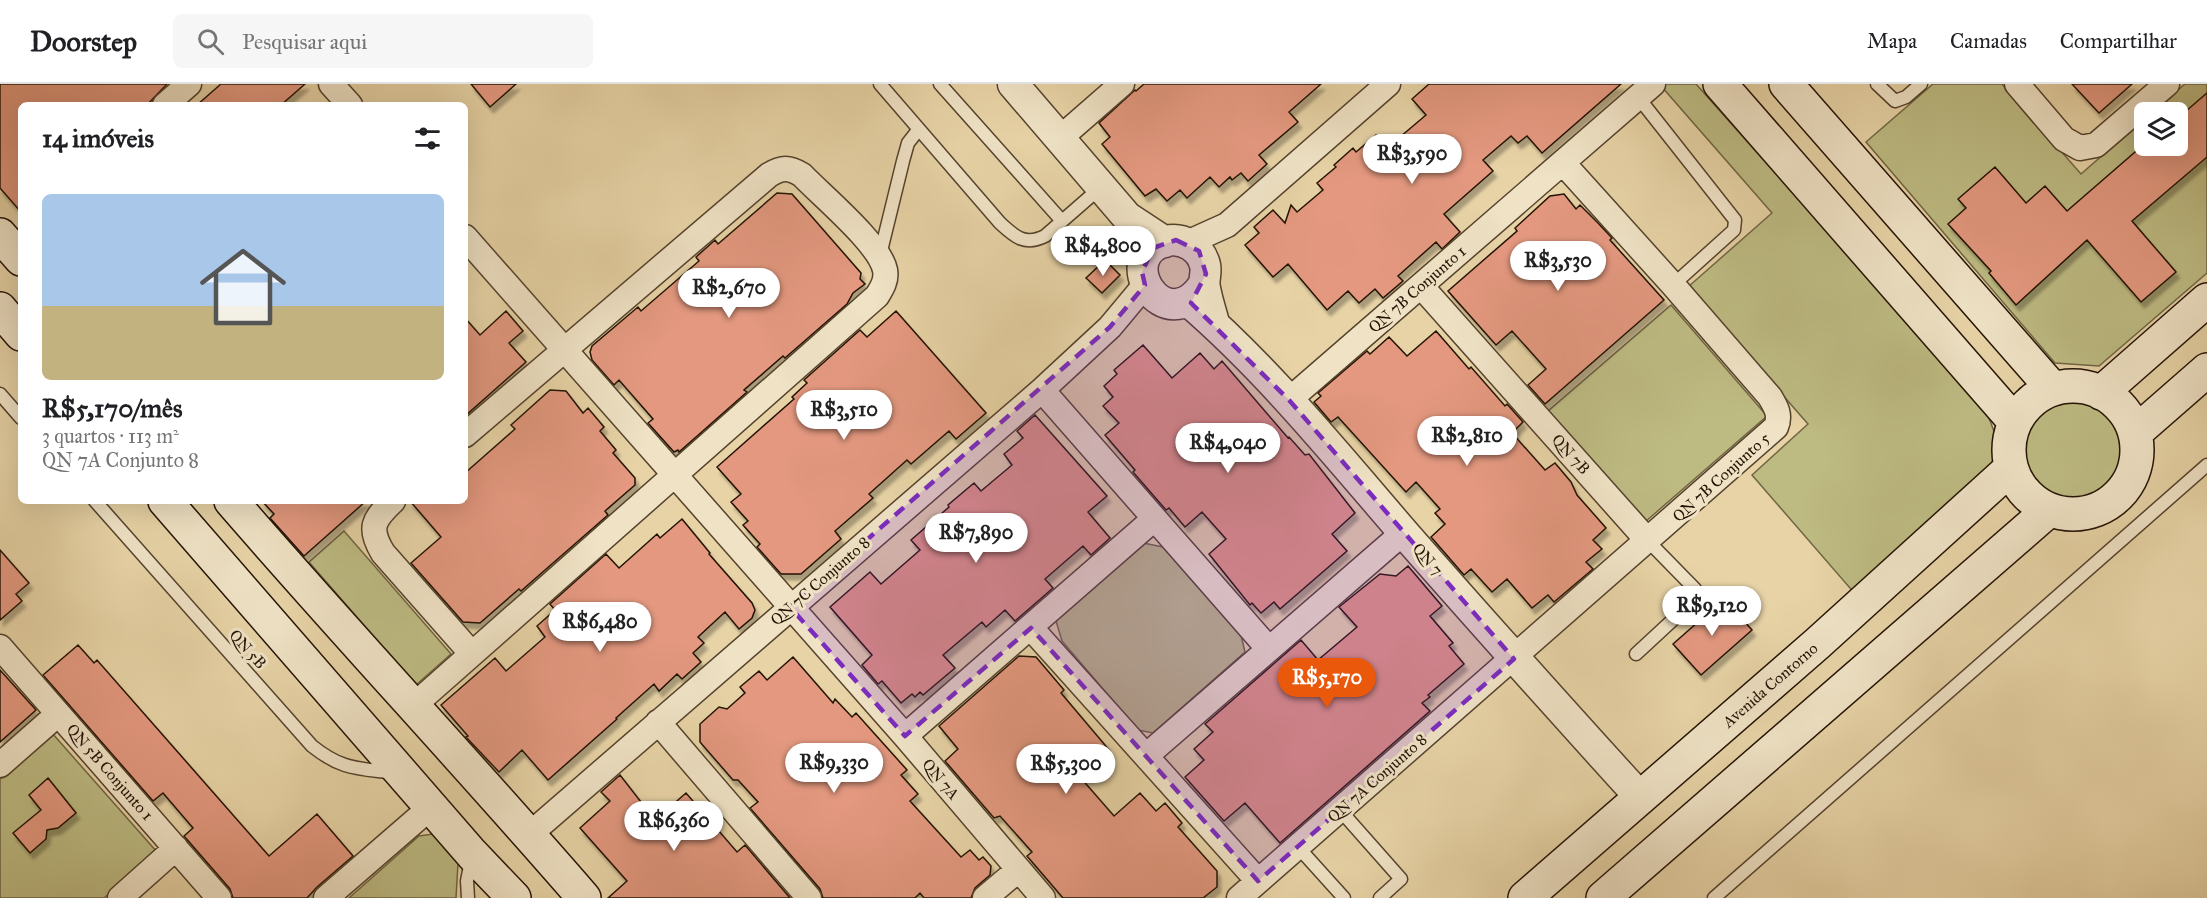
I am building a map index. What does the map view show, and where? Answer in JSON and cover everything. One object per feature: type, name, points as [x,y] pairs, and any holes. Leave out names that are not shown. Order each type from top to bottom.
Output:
[{"type":"main road","points":[[1720,84],[2015,422]]},
{"type":"main road","points":[[1786,84],[2054,389]]},
{"type":"main road","points":[[1773,143],[1794,142],[1803,137],[1813,124],[1810,112]]},
{"type":"main road","points":[[0,235],[18,256]]},
{"type":"main road","points":[[2101,393],[2207,300]]},
{"type":"main road","points":[[0,308],[18,307]]},
{"type":"main road","points":[[0,308],[18,330]]},
{"type":"main road","points":[[2135,433],[2207,370]]},
{"type":"main road","points":[[2070,386],[2086,387],[2101,393],[2124,410],[2135,433],[2137,454],[2133,474],[2123,491],[2108,504],[2089,512],[2069,514],[2049,510],[2030,499],[2020,488],[2011,468],[2010,437],[2015,422],[2031,402],[2054,389],[2070,386]]},
{"type":"main road","name":"Avenida Contorno","points":[[1525,898],[1818,644],[2011,468]]},
{"type":"main road","points":[[168,504],[472,854],[514,898]]},
{"type":"main road","points":[[234,504],[412,707],[530,834],[584,898]]},
{"type":"main road","points":[[1603,898],[2049,510]]},
{"type":"main road","points":[[272,624],[274,606],[280,598],[290,592],[311,594]]},
{"type":"main road","points":[[1818,644],[1832,644],[1838,647],[1846,657],[1851,668],[1849,683]]},
{"type":"main road","points":[[548,898],[556,892],[560,884],[558,867]]},
{"type":"street","points":[[168,102],[189,84]]},
{"type":"street","points":[[331,84],[347,102]]},
{"type":"street","points":[[1013,84],[1175,272]]},
{"type":"street","points":[[1059,139],[1122,84]]},
{"type":"street","name":"QN 7C Conjunto 8","points":[[530,834],[1042,390],[1110,327],[1388,84]]},
{"type":"street","points":[[2017,84],[2064,140],[2080,148],[2096,145],[2167,84]]},
{"type":"street","name":"QN 7B Conjunto 1","points":[[1290,400],[1646,91]]},
{"type":"street","name":"QN 7B Conjunto 5","points":[[1514,658],[1776,427],[1779,420],[1776,406],[1770,397],[1563,163]]},
{"type":"street","points":[[412,707],[877,296],[884,284],[885,271],[880,256],[802,175],[790,168],[778,169],[468,432]]},
{"type":"street","name":"QN 7A","points":[[468,240],[905,736],[1043,898]]},
{"type":"street","name":"QN 7","points":[[1175,272],[1214,323],[1290,400],[1514,658],[1640,797]]},
{"type":"street","name":"QN 7B","points":[[1422,286],[1648,541]]},
{"type":"street","points":[[1042,390],[1268,648]]},
{"type":"street","points":[[391,504],[374,524],[375,540],[383,553],[471,654]]},
{"type":"street","points":[[905,736],[1154,519]]},
{"type":"street","points":[[1147,755],[1404,532]]},
{"type":"street","points":[[1031,628],[1258,881]]},
{"type":"street","name":"QN 5B Conjunto 1","points":[[0,647],[219,898]]},
{"type":"street","name":"QN 7A Conjunto 8","points":[[1239,898],[1514,658]]},
{"type":"street","points":[[0,765],[58,714]]},
{"type":"street","points":[[658,722],[809,898]]},
{"type":"street","points":[[326,898],[431,807]]},
{"type":"street","points":[[120,898],[176,849]]},
{"type":"street","points":[[985,898],[1018,870]]},
{"type":"lane","points":[[880,84],[1012,234],[1023,240],[1034,241],[1045,236],[1101,188]]},
{"type":"lane","points":[[940,84],[1062,221]]},
{"type":"lane","points":[[1877,84],[1895,101],[1906,97],[1921,84]]},
{"type":"lane","points":[[1646,91],[1735,220],[1734,231],[1673,285]]},
{"type":"lane","points":[[880,256],[903,161],[909,143],[919,129]]},
{"type":"lane","points":[[0,394],[18,415]]},
{"type":"lane","points":[[1714,898],[2207,465]]},
{"type":"lane","name":"QN 5B","points":[[98,504],[312,746],[329,760],[344,766],[403,774]]},
{"type":"lane","points":[[1636,654],[1690,604],[1695,589],[1648,541]]},
{"type":"lane","points":[[1340,810],[1401,879],[1380,898]]},
{"type":"lane","points":[[1298,847],[1344,898]]},
{"type":"lane","points":[[468,898],[472,854]]},
{"type":"highlighted area","points":[[1176,240],[1199,251],[1206,274],[1191,303],[1289,400],[1514,659],[1258,881],[1031,628],[905,736],[790,607],[1110,327],[1145,285],[1142,272],[1153,248]]},
{"type":"shaded area","points":[[1666,84],[1696,84],[1986,410],[1998,442],[1989,472],[1856,595],[1752,475],[1808,424],[1688,287],[1772,213],[1662,87]]},
{"type":"shaded area","points":[[1933,84],[2002,84],[2081,174],[2134,128],[2134,156],[2188,156],[2188,102],[2164,102],[2185,84],[2207,84],[2207,273],[2099,366],[2055,363],[1866,142]]},
{"type":"shaded area","points":[[1671,305],[1767,416],[1645,522],[1548,411]]},
{"type":"shaded area","points":[[2075,395],[2096,399],[2114,411],[2126,429],[2130,450],[2126,471],[2114,489],[2096,501],[2075,505],[2054,501],[2036,489],[2024,471],[2020,450],[2024,429],[2036,411],[2054,399]]},
{"type":"shaded area","points":[[344,531],[451,654],[416,685],[309,562]]},
{"type":"shaded area","points":[[1143,543],[1163,547],[1241,635],[1245,652],[1153,733],[1138,730],[1062,641],[1056,621]]},
{"type":"shaded area","points":[[52,733],[157,852],[104,898],[0,898],[0,779]]},
{"type":"shaded area","points":[[433,834],[458,863],[456,898],[349,898],[419,836]]},
{"type":"building","points":[[0,84],[167,84],[150,102],[18,102],[18,209],[0,188]]},
{"type":"building","points":[[221,84],[305,84],[284,102],[200,102]]},
{"type":"building","points":[[471,84],[516,84],[490,107]]},
{"type":"building","points":[[1144,84],[1321,84],[1289,112],[1298,122],[1259,155],[1267,164],[1248,181],[1241,173],[1232,180],[1230,177],[1219,187],[1210,177],[1187,198],[1180,190],[1167,201],[1156,189],[1145,196],[1102,144],[1110,137],[1099,123]]},
{"type":"building","points":[[1429,84],[1621,84],[1542,153],[1527,136],[1518,143],[1511,136],[1483,160],[1493,171],[1444,214],[1460,232],[1442,249],[1436,242],[1398,276],[1403,281],[1383,298],[1375,289],[1359,303],[1348,291],[1327,310],[1288,264],[1273,277],[1245,245],[1259,233],[1254,227],[1273,210],[1285,223],[1291,205],[1297,212],[1323,190],[1317,183],[1353,148],[1356,152],[1376,135],[1387,148],[1426,115],[1412,99]]},
{"type":"building","points":[[2072,84],[2132,84],[2099,113]]},
{"type":"building","points":[[2207,93],[2207,157],[2132,221],[2176,272],[2141,302],[2087,240],[2016,305],[1989,273],[1991,271],[1948,224],[1966,208],[1958,199],[1995,167],[2026,203],[2045,186],[2067,211],[2134,153],[2134,156],[2188,156],[2188,109]]},
{"type":"building","points":[[777,193],[792,194],[861,273],[860,279],[865,284],[853,293],[847,304],[744,390],[747,392],[679,452],[678,450],[674,452],[648,423],[653,419],[619,380],[614,385],[592,360],[590,352],[592,346],[638,307],[641,311],[699,261],[696,257],[715,240],[718,244]]},
{"type":"building","points":[[1564,194],[1576,209],[1580,205],[1598,223],[1612,238],[1610,240],[1664,300],[1545,404],[1528,385],[1546,369],[1512,331],[1496,345],[1448,291],[1517,231],[1515,228],[1550,196]]},
{"type":"building","points":[[1105,260],[1120,275],[1102,293],[1086,278]]},
{"type":"building","points":[[506,311],[523,331],[509,343],[526,362],[468,413],[468,321],[480,335]]},
{"type":"building","points":[[896,311],[986,413],[956,439],[949,431],[911,464],[907,460],[869,494],[873,498],[835,531],[841,539],[801,574],[781,574],[757,547],[760,544],[743,525],[748,521],[731,502],[741,494],[717,467],[794,399],[792,397],[807,383],[804,380],[860,330],[867,337]]},
{"type":"building","points":[[1436,331],[1469,369],[1471,367],[1505,406],[1507,404],[1523,422],[1512,433],[1545,470],[1555,463],[1571,482],[1577,495],[1606,528],[1593,540],[1602,549],[1586,562],[1593,569],[1554,602],[1548,595],[1532,608],[1507,579],[1492,592],[1471,569],[1464,575],[1431,537],[1445,524],[1435,513],[1440,509],[1416,482],[1406,492],[1338,417],[1331,422],[1314,402],[1321,396],[1318,393],[1367,351],[1370,354],[1389,337],[1407,356]]},
{"type":"building","points":[[1143,345],[1172,378],[1200,353],[1214,369],[1222,361],[1288,438],[1305,455],[1309,454],[1355,513],[1332,534],[1347,551],[1280,609],[1274,602],[1261,613],[1252,603],[1250,605],[1209,554],[1226,539],[1202,512],[1185,527],[1169,508],[1166,510],[1105,435],[1119,423],[1103,406],[1113,397],[1104,386],[1117,374],[1114,370]]},
{"type":"building","points":[[550,390],[566,391],[583,413],[588,408],[604,427],[600,431],[616,450],[613,453],[635,478],[635,485],[605,511],[608,515],[521,591],[519,589],[480,623],[463,622],[411,563],[441,537],[413,504],[468,504],[468,470],[515,429],[511,425]]},
{"type":"building","points":[[1035,415],[1107,496],[1088,512],[1110,538],[1091,555],[1083,546],[1045,579],[1053,588],[1015,621],[1005,610],[986,627],[982,622],[943,655],[955,668],[923,695],[920,692],[915,697],[912,694],[901,703],[882,681],[878,684],[862,665],[872,655],[830,607],[870,572],[881,584],[920,550],[911,540],[949,507],[948,505],[974,483],[981,491],[1012,465],[1004,454],[1023,438],[1017,431]]},
{"type":"building","points":[[265,504],[363,504],[304,556],[270,518],[274,514]]},
{"type":"building","points":[[682,519],[752,603],[755,610],[752,618],[739,629],[725,612],[698,637],[704,643],[693,653],[701,662],[682,679],[677,674],[659,691],[654,684],[548,780],[522,750],[499,772],[466,737],[468,736],[441,705],[495,658],[506,671],[545,637],[537,626],[555,610],[550,604],[606,554],[619,568],[657,534],[660,538]]},
{"type":"building","points":[[0,550],[29,583],[16,594],[22,601],[0,620]]},
{"type":"building","points":[[1408,566],[1442,606],[1430,616],[1453,643],[1449,646],[1464,664],[1422,703],[1430,711],[1280,843],[1245,803],[1224,821],[1185,777],[1204,760],[1194,749],[1213,732],[1205,724],[1301,640],[1318,660],[1357,627],[1339,607],[1380,574],[1396,576]]},
{"type":"building","points":[[1724,599],[1752,630],[1701,675],[1673,644]]},
{"type":"building","points":[[78,645],[94,663],[97,660],[269,856],[317,814],[353,856],[307,898],[233,898],[230,889],[184,836],[193,828],[163,793],[153,801],[43,675]]},
{"type":"building","points":[[1019,656],[1036,657],[1064,690],[1061,693],[1110,751],[1080,777],[1114,816],[1140,793],[1156,811],[1165,803],[1182,823],[1178,827],[1217,871],[1217,887],[1203,898],[1063,898],[1027,856],[1032,852],[1000,816],[994,818],[945,761],[958,749],[939,726]]},
{"type":"building","points":[[793,657],[833,703],[835,699],[852,717],[856,713],[907,770],[901,775],[918,794],[910,801],[961,857],[970,850],[979,860],[983,857],[991,866],[990,875],[975,888],[971,898],[924,898],[920,893],[915,898],[823,898],[820,889],[750,808],[758,802],[738,780],[733,780],[700,742],[700,724],[719,707],[727,709],[745,693],[740,687],[759,671],[767,680]]},
{"type":"building","points":[[0,670],[36,710],[0,742]]},
{"type":"building","points":[[620,775],[655,820],[686,793],[737,852],[745,845],[790,898],[608,898],[627,881],[580,828],[610,801],[601,792]]},
{"type":"building","points":[[48,778],[76,813],[58,828],[47,830],[46,839],[30,853],[13,833],[41,810],[29,795]]}]
